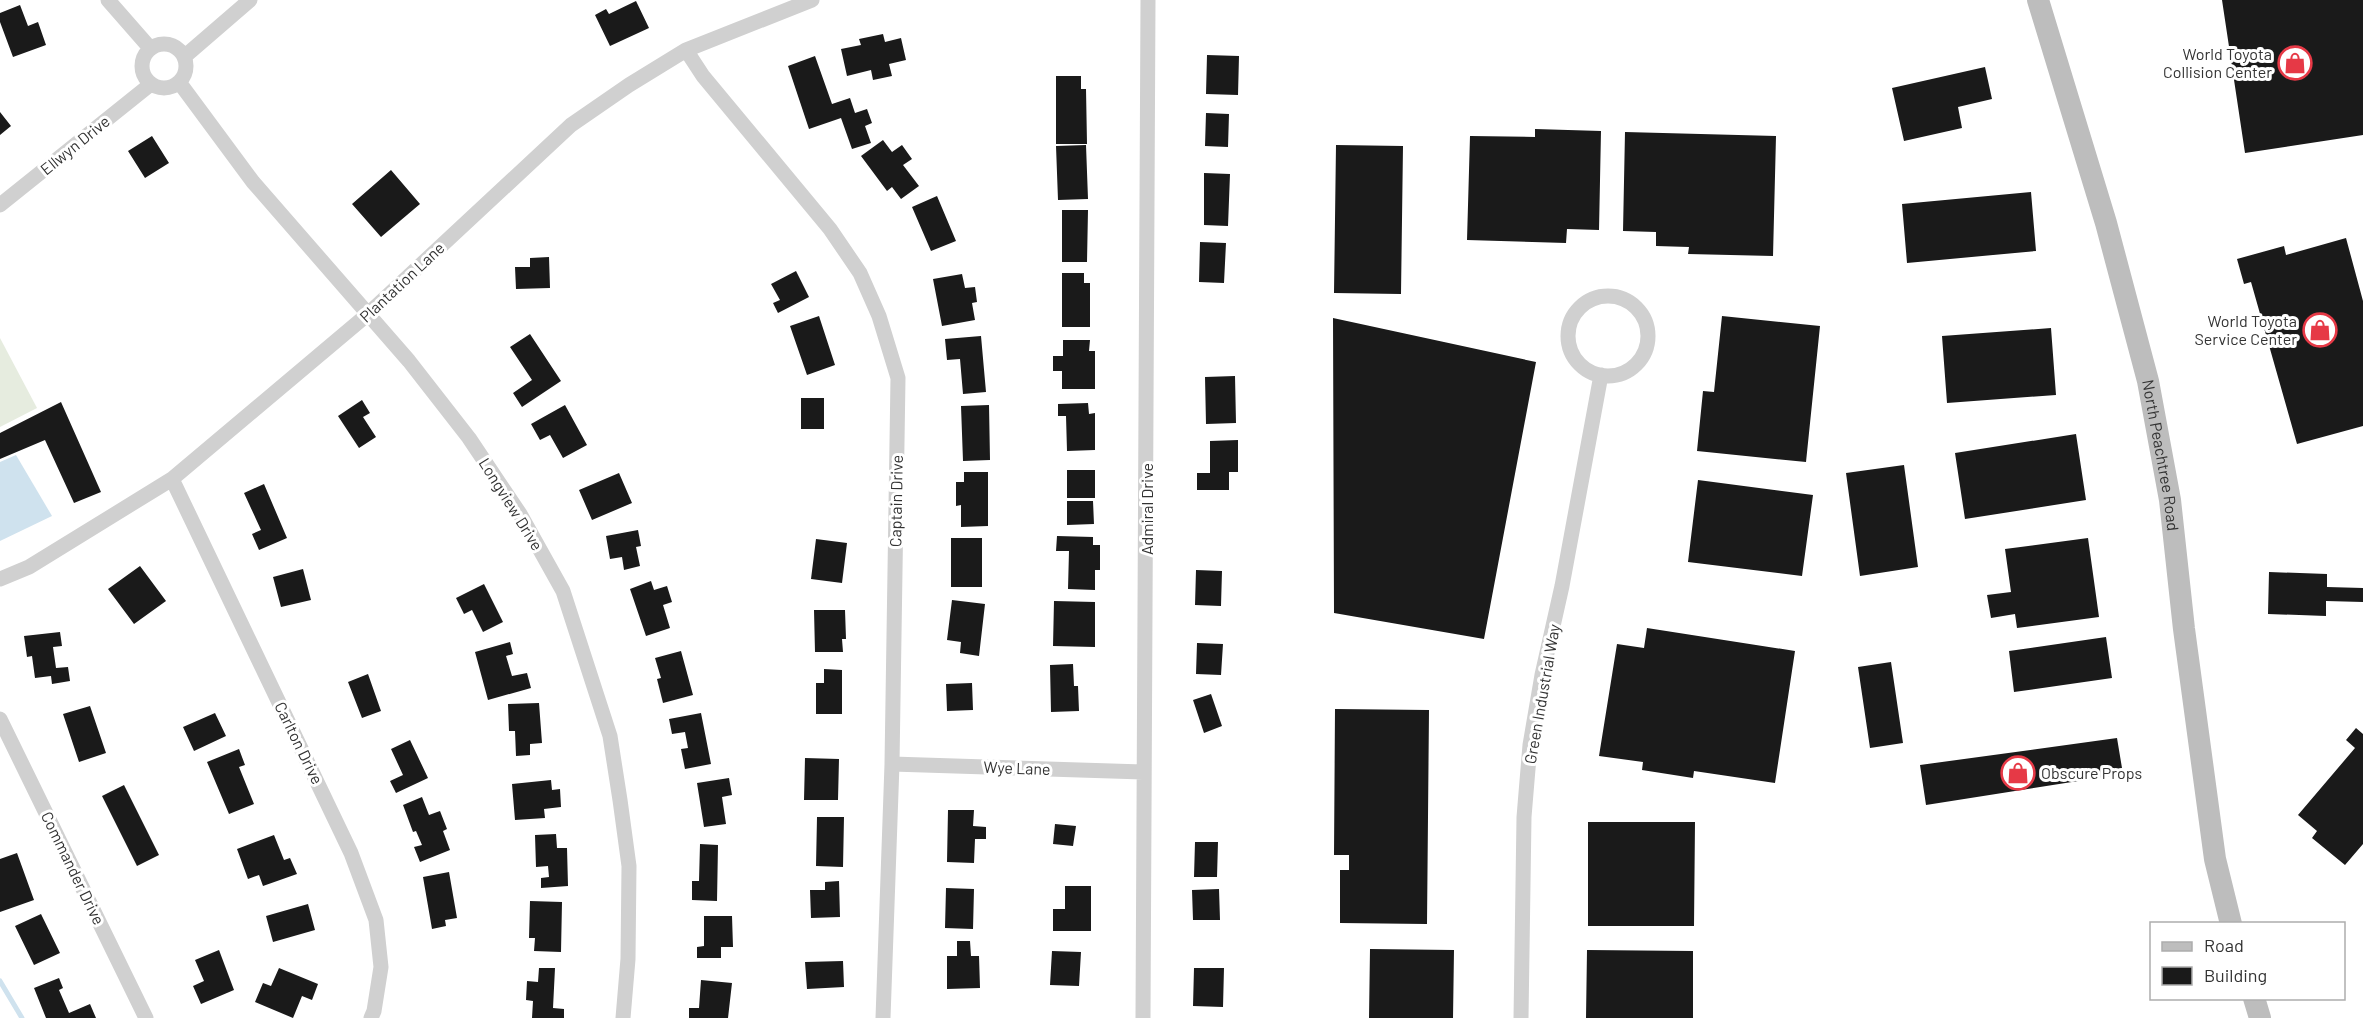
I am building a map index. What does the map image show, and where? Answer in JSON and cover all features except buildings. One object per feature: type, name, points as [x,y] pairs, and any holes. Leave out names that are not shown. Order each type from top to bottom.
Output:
[{"type":"street","points":[[108,0],[150,48]]},
{"type":"street","points":[[184,57],[250,0]]},
{"type":"street","name":"Plantation Lane","points":[[0,579],[29,567],[172,479],[368,314],[571,125],[629,84],[686,50],[812,0]]},
{"type":"street","name":"Admiral Drive","points":[[1143,1018],[1148,0]]},
{"type":"street","name":"North Peachtree Road","points":[[2038,0],[2106,223],[2148,381],[2170,500],[2214,858],[2230,922]]},
{"type":"street","points":[[166,44],[180,50],[184,57],[186,71],[179,82],[164,88],[151,84],[145,79],[141,65],[142,58],[150,48],[166,44]]},
{"type":"street","name":"Captain Drive","points":[[686,50],[703,76],[830,229],[860,273],[879,316],[898,378],[892,764],[883,1018]]},
{"type":"street","name":"Longview Drive","points":[[179,82],[253,182],[409,361],[469,438],[520,514],[563,591],[610,736],[620,800],[629,866],[628,959],[623,1018]]},
{"type":"street","name":"Ellwyn Drive","points":[[0,205],[151,84]]},
{"type":"street","points":[[1609,296],[1623,298],[1643,315],[1648,328],[1648,341],[1644,354],[1637,364],[1626,372],[1601,375],[1588,371],[1571,352],[1568,340],[1569,326],[1575,314],[1584,304],[1596,298],[1609,296]]},
{"type":"street","name":"Green Industrial Way","points":[[1521,1018],[1524,818],[1530,745],[1601,375]]},
{"type":"street","name":"Carlton Drive","points":[[172,479],[351,853],[376,920],[381,966],[371,1018]]},
{"type":"street","name":"Commander Drive","points":[[0,719],[146,1018]]},
{"type":"street","name":"Wye Lane","points":[[892,764],[1143,772]]},
{"type":"street","points":[[2254,1000],[2260,1018]]},
{"type":"shaded area","points":[[0,338],[37,408],[0,427]]},
{"type":"water","points":[[16,455],[52,516],[0,541],[0,462]]},
{"type":"waterway","points":[[0,981],[22,1018]]},
{"type":"place","name":"World Toyota Collision Center","points":[[2295,63]]},
{"type":"place","name":"World Toyota Service Center","points":[[2320,330]]},
{"type":"place","name":"Obscure Props","points":[[2018,773]]}]
